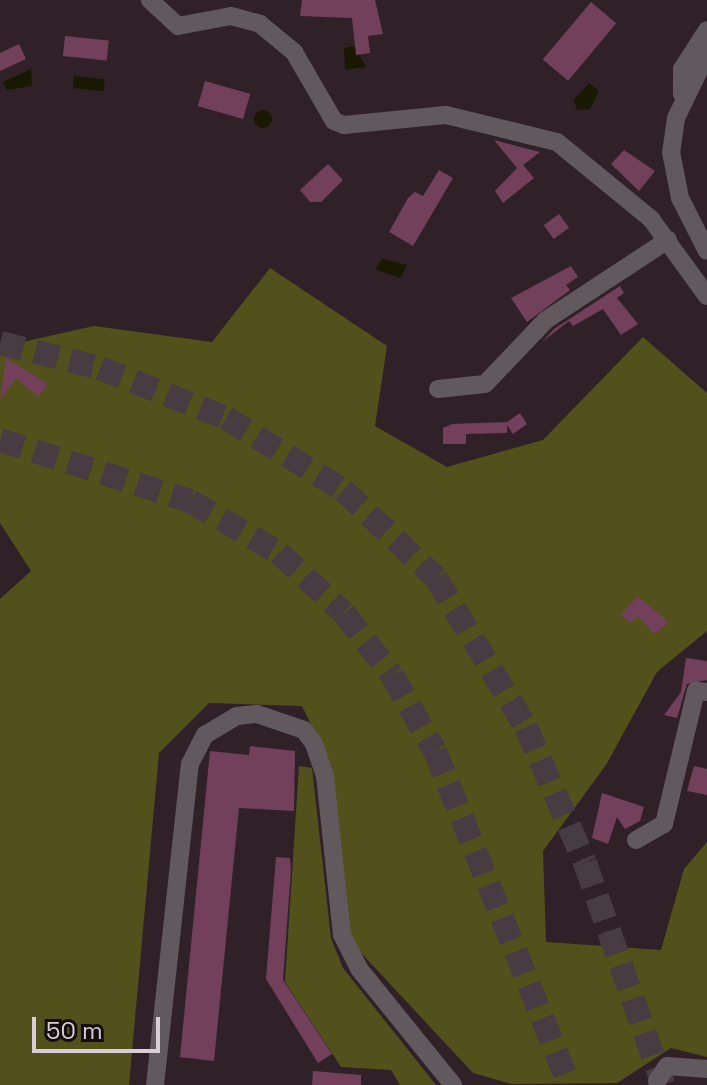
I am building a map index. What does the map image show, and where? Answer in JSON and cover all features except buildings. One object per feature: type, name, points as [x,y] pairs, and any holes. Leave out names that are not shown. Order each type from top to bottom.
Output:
[{"type":"street","points":[[150,0],[178,26],[231,16],[260,24],[294,52],[334,121],[344,125],[446,115],[538,133],[640,209],[668,240],[707,296]]},
{"type":"street","points":[[707,30],[682,69],[683,101],[673,175],[707,251]]},
{"type":"street","points":[[683,101],[707,54]]},
{"type":"street","points":[[438,389],[485,384],[546,320],[668,240]]},
{"type":"street","points":[[636,840],[664,824],[696,691],[707,692]]},
{"type":"street","points":[[156,1084],[190,764],[205,735],[237,716],[257,714],[304,730],[314,744],[325,776],[342,935],[360,970],[453,1085]]},
{"type":"street","points":[[656,1084],[667,1066],[707,1069]]},
{"type":"shaded area","points":[[354,46],[366,67],[345,70],[344,48]]},
{"type":"shaded area","points":[[31,69],[32,86],[7,90],[3,82]]},
{"type":"shaded area","points":[[74,76],[105,79],[104,91],[73,88]]},
{"type":"shaded area","points":[[589,83],[599,91],[590,109],[577,110],[574,100]]},
{"type":"shaded area","points":[[259,110],[267,110],[272,119],[270,126],[259,128],[254,123],[254,115]]},
{"type":"shaded area","points":[[382,259],[407,265],[400,278],[375,269]]},
{"type":"shaded area","points":[[270,268],[387,346],[375,426],[447,467],[543,440],[643,337],[707,393],[707,631],[657,672],[606,765],[543,851],[546,942],[661,950],[684,869],[707,842],[707,1057],[671,1048],[617,1083],[512,1084],[473,1073],[349,940],[329,761],[302,706],[209,703],[159,753],[129,1085],[0,1085],[0,599],[31,571],[0,523],[0,347],[94,326],[212,342]]},
{"type":"shaded area","points":[[299,766],[312,768],[331,938],[343,968],[436,1085],[400,1085],[391,1070],[341,1067],[285,982]]},
{"type":"tunnel","points":[[0,343],[100,368],[226,418],[343,490],[436,578],[526,727],[585,863],[663,1085]]},
{"type":"tunnel","points":[[0,440],[190,501],[279,553],[344,613],[392,675],[435,751],[569,1085]]}]
